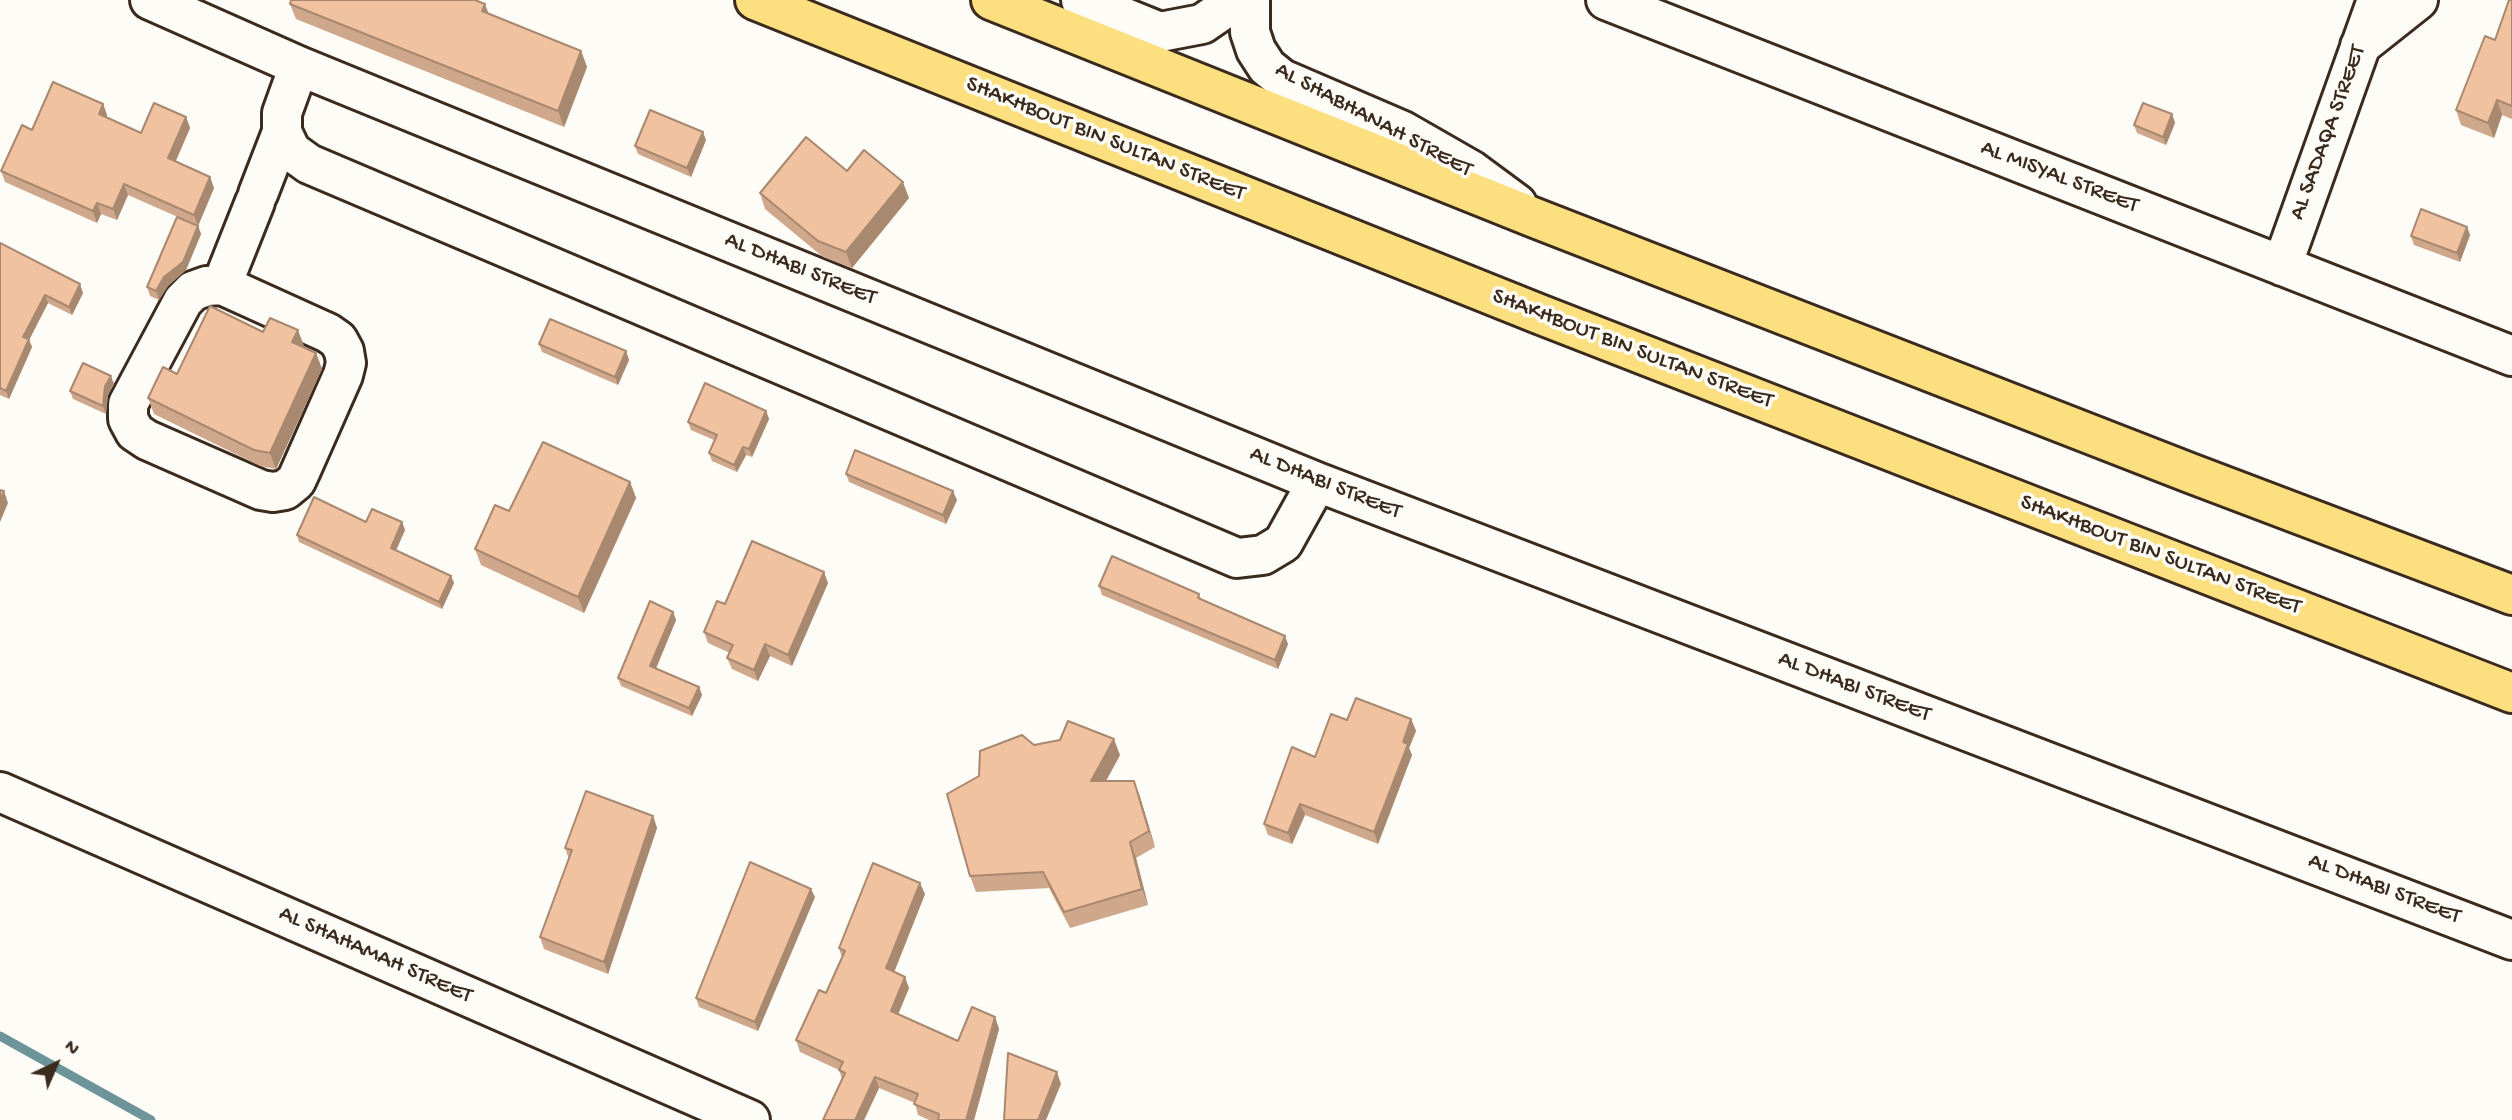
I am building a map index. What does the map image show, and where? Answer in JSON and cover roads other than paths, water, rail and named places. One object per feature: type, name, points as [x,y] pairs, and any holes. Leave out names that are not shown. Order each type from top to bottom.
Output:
[{"type":"main road","name":"SHAKHBOUT BIN SULTAN STREET","points":[[755,0],[1565,324],[2512,693]]},
{"type":"main road","points":[[991,0],[1535,218],[2190,474],[2512,595]]},
{"type":"street","name":"AL DHABI STREET","points":[[150,0],[299,66],[1317,482],[2512,940]]},
{"type":"street","points":[[1081,0],[1160,32],[1202,24],[1237,0]]},
{"type":"street","name":"AL SHABHANAH STREET","points":[[1250,0],[1250,32],[1256,50],[1267,66],[1282,79],[1403,131],[1437,150],[1535,218]]},
{"type":"street","name":"AL MISYAL STREET","points":[[1606,0],[2512,356]]},
{"type":"street","name":"AL SADAQA STREET","points":[[2282,266],[2377,0]]},
{"type":"street","points":[[2360,46],[2418,0]]},
{"type":"street","points":[[222,285],[282,132],[282,113],[299,66]]},
{"type":"street","points":[[282,132],[291,151],[309,164],[1237,558],[1263,555],[1283,543],[1317,482]]},
{"type":"street","points":[[222,285],[328,333],[338,340],[344,351],[346,363],[343,375],[302,470],[296,481],[285,490],[261,490],[148,440],[135,432],[128,419],[128,404],[183,301],[193,291],[222,285]]},
{"type":"street","name":"AL SHAHAMAH STREET","points":[[0,792],[750,1120]]},
{"type":"waterway","points":[[0,1036],[151,1120]]}]
